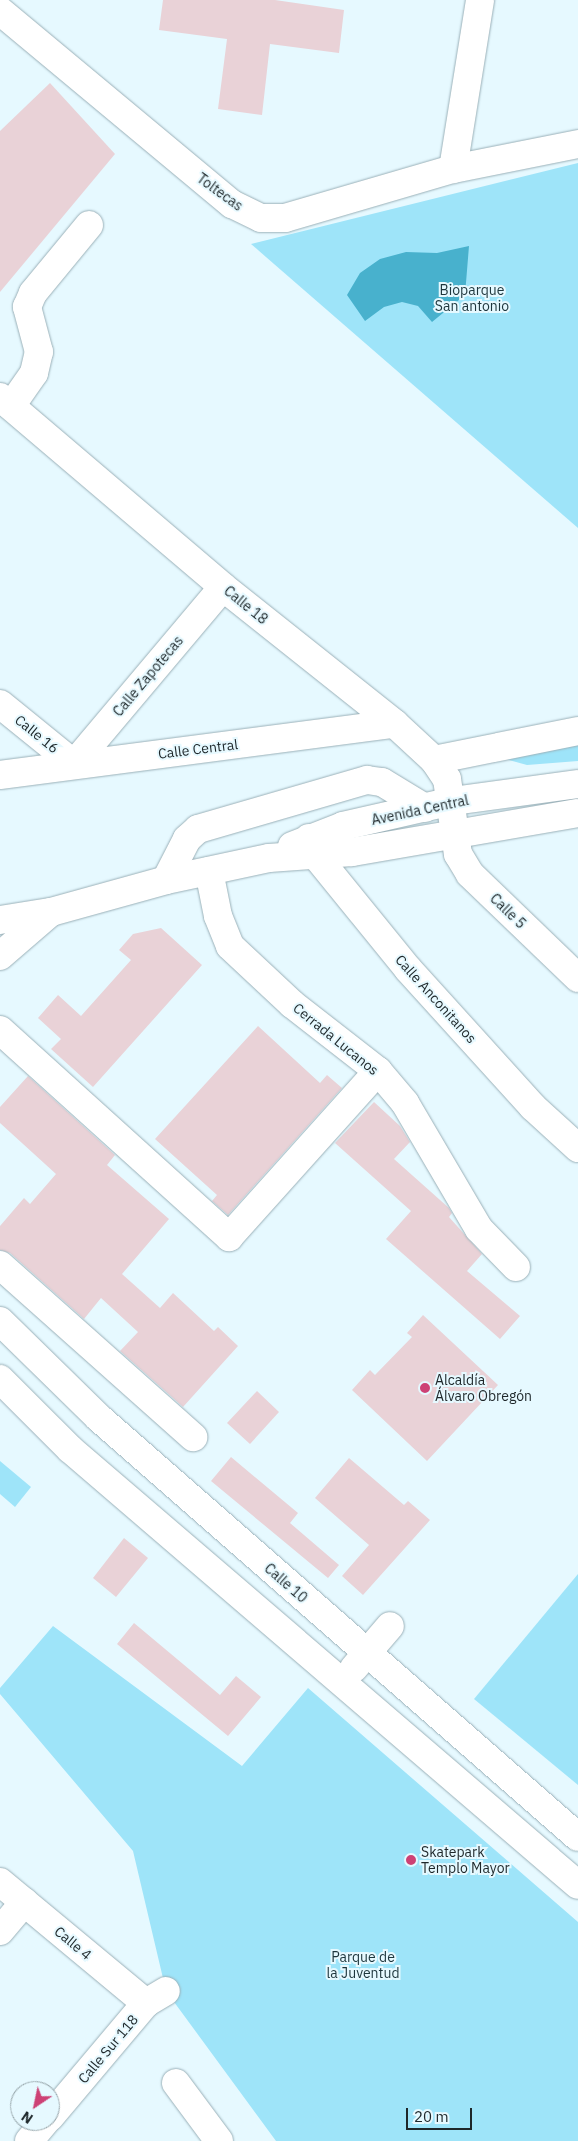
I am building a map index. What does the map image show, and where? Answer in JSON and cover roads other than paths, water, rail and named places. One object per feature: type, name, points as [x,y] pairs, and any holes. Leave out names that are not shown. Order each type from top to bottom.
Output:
[{"type":"street","points":[[453,169],[480,0]]},
{"type":"street","name":"Toltecas","points":[[0,12],[232,204],[261,218],[285,218],[453,169],[578,144]]},
{"type":"street","points":[[6,401],[34,373],[39,352],[27,307],[33,294],[89,225]]},
{"type":"street","name":"Calle 18","points":[[6,401],[223,587],[395,724],[434,760],[447,779],[453,801],[455,834]]},
{"type":"street","name":"Calle Zapotecas","points":[[74,764],[223,587]]},
{"type":"street","name":"Calle 16","points":[[0,704],[74,764]]},
{"type":"street","name":"Calle Central","points":[[0,775],[395,724]]},
{"type":"street","points":[[434,760],[578,730]]},
{"type":"street","points":[[166,880],[187,839],[198,829],[367,780],[382,782],[425,808]]},
{"type":"street","name":"Avenida Central","points":[[313,847],[344,826],[453,801],[578,784]]},
{"type":"street","name":"Avenida Central","points":[[0,920],[51,912],[166,880],[313,847],[455,834],[578,813]]},
{"type":"street","name":"Calle 5","points":[[455,834],[458,854],[470,874],[572,966]]},
{"type":"street","name":"Calle Anconitanos","points":[[313,847],[408,968],[533,1107],[578,1148]]},
{"type":"street","name":"Cerrada Lucanos","points":[[209,871],[218,916],[230,946],[256,972],[378,1071],[405,1102],[479,1230],[516,1266]]},
{"type":"street","points":[[0,956],[51,912]]},
{"type":"street","points":[[0,1030],[229,1237],[378,1071]]},
{"type":"street","points":[[0,1265],[193,1436]]},
{"type":"street","name":"Calle 10","points":[[0,1321],[99,1418],[578,1837]]},
{"type":"street","points":[[0,1379],[70,1449],[341,1684],[578,1885]]},
{"type":"street","points":[[341,1684],[390,1626]]},
{"type":"street","name":"Calle 4","points":[[0,1882],[24,1902],[156,1997]]},
{"type":"street","points":[[0,1931],[24,1902]]},
{"type":"street","name":"Calle Sur 118","points":[[60,2106],[156,1997]]},
{"type":"street","points":[[176,2082],[219,2141]]},
{"type":"street","points":[[29,2141],[38,2131]]},
{"type":"place","name":"Alcaldía Álvaro Obregón","points":[[425,1388]]},
{"type":"place","name":"Skatepark Templo Mayor","points":[[411,1860]]},
{"type":"park label","name":"Bioparque San antonio","points":[[472,298]]},
{"type":"park label","name":"Parque de la Juventud","points":[[363,1965]]}]
